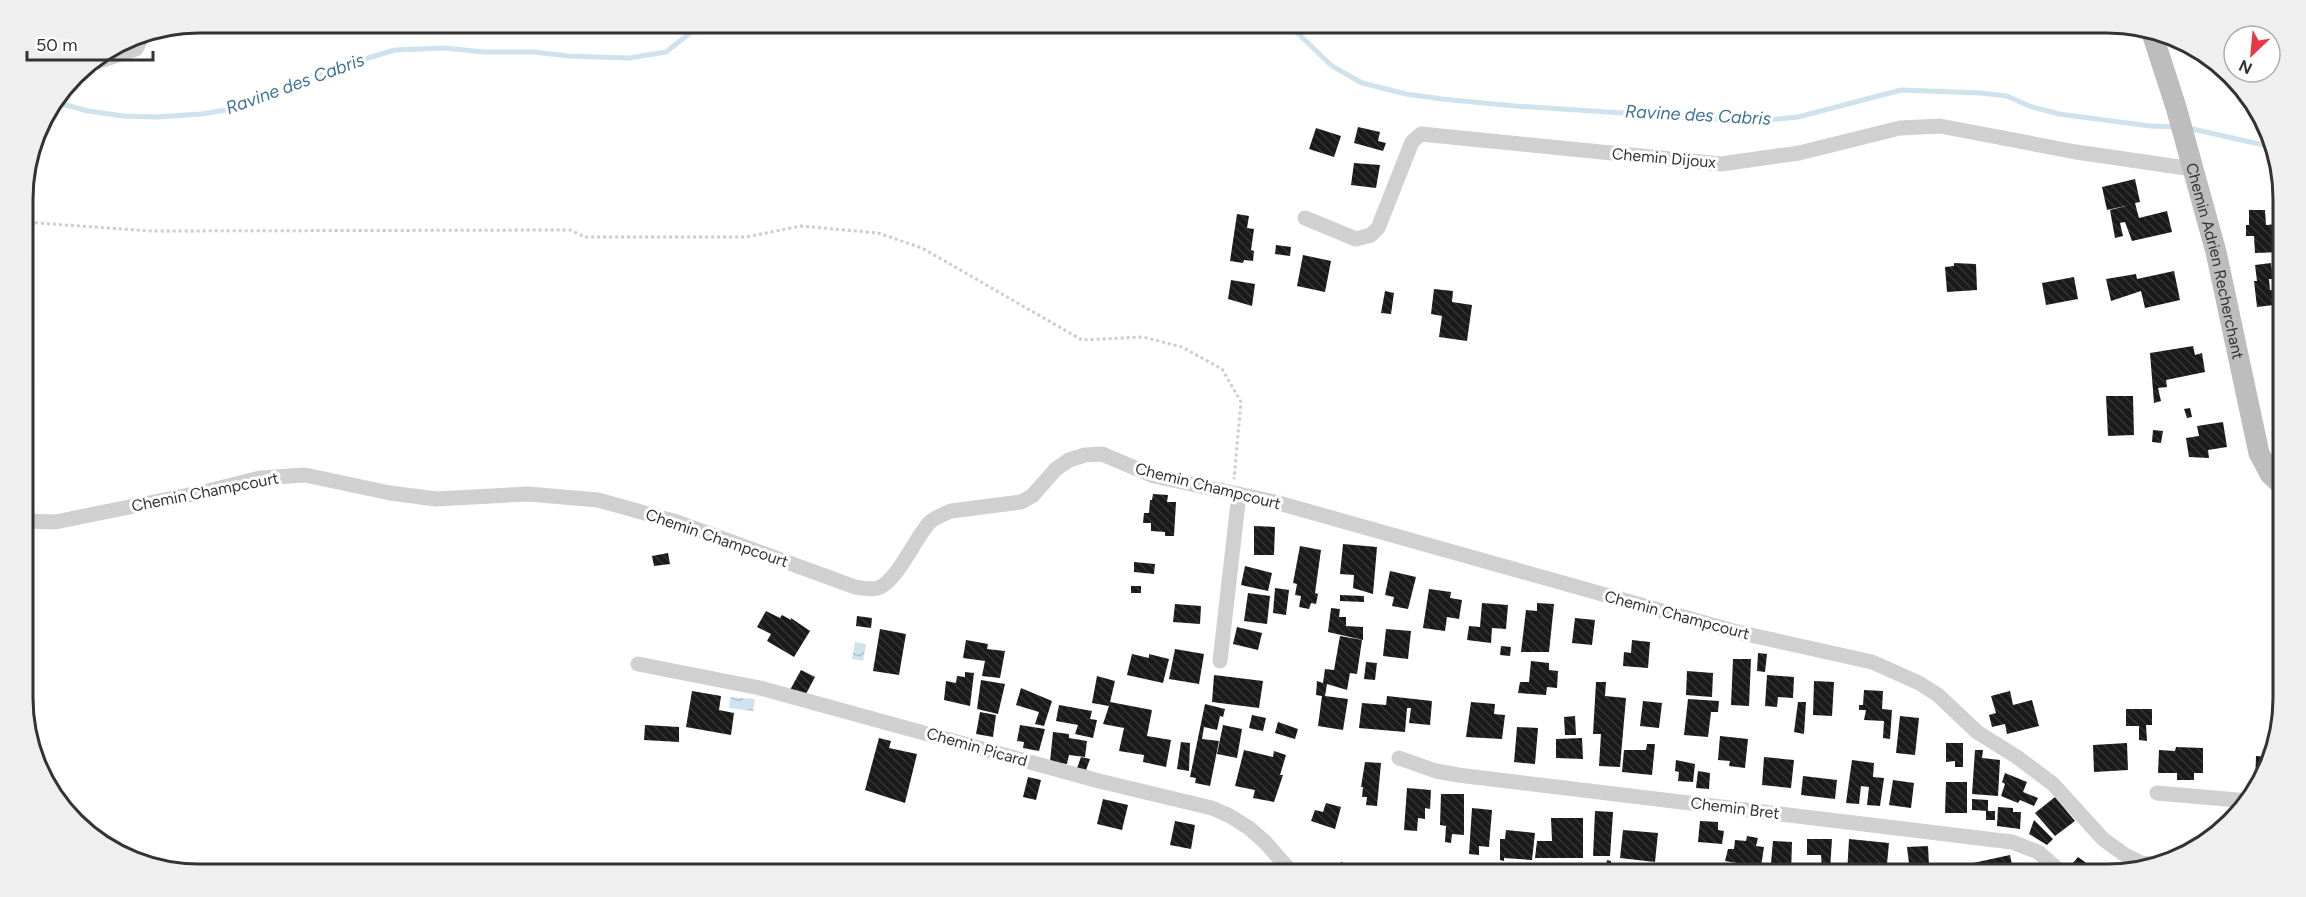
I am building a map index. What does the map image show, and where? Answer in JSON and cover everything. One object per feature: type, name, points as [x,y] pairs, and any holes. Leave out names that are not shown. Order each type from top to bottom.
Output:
[{"type":"main road","name":"Chemin Adrien Recherchant","points":[[2154,40],[2176,107],[2216,252],[2259,453],[2273,477]]},
{"type":"street","points":[[114,57],[136,50],[138,45]]},
{"type":"street","name":"Chemin Dijoux","points":[[1305,218],[1356,239],[1371,235],[1378,228],[1412,142],[1421,134],[1721,164],[1798,153],[1900,128],[1940,126],[2076,152],[2191,162]]},
{"type":"street","name":"Chemin Champcourt","points":[[33,521],[55,522],[204,492],[260,478],[304,476],[390,493],[436,499],[528,494],[598,500],[677,522],[855,587],[879,588],[908,555],[930,522],[951,511],[1021,502],[1032,496],[1056,469],[1069,460],[1085,455],[1102,454],[1154,476],[1236,493],[1737,632],[1872,662],[1938,695],[1977,732],[2017,757],[2053,784],[2103,839],[2125,855],[2139,861]]},
{"type":"street","points":[[1220,661],[1236,493]]},
{"type":"street","name":"Chemin Picard","points":[[638,664],[760,688],[1099,781],[1212,808],[1249,828],[1284,864]]},
{"type":"street","name":"Chemin Bret","points":[[1399,758],[1436,771],[1458,775],[2012,842],[2038,852],[2052,864]]},
{"type":"street","points":[[2157,793],[2237,800]]},
{"type":"path","points":[[33,223],[151,231],[570,230],[585,237],[746,237],[801,226],[878,232],[922,248],[1082,340],[1143,337],[1182,346],[1222,369],[1241,402],[1236,493]]},
{"type":"water","points":[[855,642],[866,644],[863,661],[852,659]]},
{"type":"water","points":[[730,697],[755,699],[753,711],[729,708]]},
{"type":"building","points":[[1358,127],[1380,132],[1378,141],[1386,143],[1383,151],[1354,143]]},
{"type":"building","points":[[1316,128],[1341,136],[1334,157],[1309,149]]},
{"type":"building","points":[[1354,163],[1380,165],[1376,188],[1351,185]]},
{"type":"building","points":[[2135,179],[2140,202],[2135,203],[2139,218],[2167,211],[2172,232],[2132,241],[2125,222],[2120,223],[2123,236],[2115,238],[2110,210],[2130,205],[2107,210],[2102,187]]},
{"type":"building","points":[[2249,210],[2265,210],[2266,225],[2273,224],[2273,252],[2255,253],[2254,236],[2246,236],[2246,225],[2249,225]]},
{"type":"building","points":[[1237,214],[1249,216],[1247,228],[1254,229],[1251,250],[1254,251],[1253,261],[1244,260],[1243,263],[1230,261]]},
{"type":"building","points":[[1276,245],[1291,247],[1290,256],[1275,254]]},
{"type":"building","points":[[1303,255],[1331,261],[1325,292],[1297,286]]},
{"type":"building","points":[[1954,263],[1976,264],[1977,290],[1947,292],[1945,267],[1954,266]]},
{"type":"building","points":[[2271,263],[2273,279],[2269,279],[2270,290],[2273,290],[2273,305],[2257,307],[2255,265]]},
{"type":"building","points":[[2174,271],[2180,300],[2145,308],[2141,291],[2111,301],[2106,279],[2136,274],[2137,279]]},
{"type":"building","points":[[2074,277],[2078,299],[2046,305],[2042,283]]},
{"type":"building","points":[[1231,280],[1255,284],[1252,306],[1228,299]]},
{"type":"building","points":[[1434,289],[1453,291],[1452,302],[1472,305],[1467,341],[1439,337],[1442,316],[1431,314]]},
{"type":"building","points":[[1385,291],[1394,293],[1391,314],[1381,313]]},
{"type":"building","points":[[2193,346],[2195,355],[2202,353],[2205,372],[2166,380],[2167,387],[2158,388],[2161,401],[2154,403],[2150,353]]},
{"type":"building","points":[[2106,396],[2133,396],[2134,435],[2108,436]]},
{"type":"building","points":[[2190,408],[2192,417],[2187,418],[2184,409]]},
{"type":"building","points":[[2223,422],[2227,447],[2208,450],[2209,458],[2189,457],[2186,438],[2199,436],[2197,426]]},
{"type":"building","points":[[2153,430],[2163,431],[2161,443],[2152,442]]},
{"type":"building","points":[[1153,494],[1168,495],[1167,502],[1176,502],[1174,536],[1165,536],[1165,532],[1151,531],[1151,523],[1143,523],[1144,513],[1149,513]]},
{"type":"building","points":[[1254,526],[1275,527],[1274,555],[1254,555]]},
{"type":"building","points":[[1343,544],[1377,547],[1373,594],[1353,588],[1354,575],[1340,574]]},
{"type":"building","points":[[1300,546],[1321,550],[1315,593],[1318,594],[1316,604],[1311,603],[1309,609],[1299,607],[1301,596],[1295,595],[1297,584],[1293,583]]},
{"type":"building","points":[[668,553],[670,564],[654,566],[652,556]]},
{"type":"building","points":[[1134,562],[1155,564],[1154,574],[1134,572]]},
{"type":"building","points":[[1245,566],[1272,573],[1268,591],[1241,585]]},
{"type":"building","points":[[1390,571],[1416,577],[1408,609],[1392,606],[1394,597],[1385,595]]},
{"type":"building","points":[[1131,586],[1141,586],[1141,593],[1131,593]]},
{"type":"building","points":[[1275,588],[1289,590],[1286,615],[1273,613]]},
{"type":"building","points":[[1429,589],[1451,592],[1450,598],[1462,600],[1459,619],[1447,617],[1445,631],[1423,628]]},
{"type":"building","points":[[1248,593],[1270,596],[1267,624],[1244,621]]},
{"type":"building","points":[[1340,595],[1364,596],[1364,602],[1340,601]]},
{"type":"building","points":[[1482,603],[1508,605],[1506,629],[1492,628],[1491,643],[1467,640],[1469,626],[1480,627]]},
{"type":"building","points":[[1537,603],[1554,604],[1549,652],[1521,652],[1526,610],[1537,611]]},
{"type":"building","points":[[1175,604],[1201,606],[1200,624],[1173,622]]},
{"type":"building","points":[[1331,608],[1340,609],[1339,617],[1346,617],[1346,626],[1363,627],[1363,640],[1328,632]]},
{"type":"building","points":[[766,611],[780,618],[782,615],[791,620],[791,618],[810,631],[794,657],[767,641],[771,634],[757,627]]},
{"type":"building","points":[[857,616],[872,618],[871,628],[856,626]]},
{"type":"building","points":[[1575,618],[1595,620],[1592,645],[1572,643]]},
{"type":"building","points":[[1237,627],[1262,633],[1258,650],[1233,644]]},
{"type":"building","points":[[880,629],[906,634],[899,675],[873,671]]},
{"type":"building","points":[[1386,629],[1411,631],[1408,659],[1383,656]]},
{"type":"building","points":[[1340,636],[1362,640],[1357,674],[1350,673],[1347,690],[1327,684],[1325,696],[1348,699],[1343,730],[1318,726],[1322,696],[1316,695],[1317,681],[1323,683],[1325,669],[1334,670]]},
{"type":"building","points":[[966,640],[988,644],[987,649],[1005,651],[1000,678],[982,676],[985,661],[963,658]]},
{"type":"building","points":[[1632,640],[1650,642],[1648,668],[1623,666],[1624,652],[1631,653]]},
{"type":"building","points":[[1501,646],[1511,647],[1510,656],[1500,655]]},
{"type":"building","points":[[1175,649],[1204,654],[1199,684],[1169,679]]},
{"type":"building","points":[[1758,653],[1767,654],[1765,672],[1757,671]]},
{"type":"building","points":[[1132,654],[1149,658],[1149,654],[1169,659],[1163,683],[1127,675]]},
{"type":"building","points":[[1733,659],[1751,659],[1749,706],[1731,705]]},
{"type":"building","points":[[1531,661],[1549,663],[1549,670],[1558,671],[1557,688],[1547,687],[1546,695],[1518,693],[1520,682],[1529,682]]},
{"type":"building","points":[[1366,662],[1377,663],[1375,680],[1364,679]]},
{"type":"building","points":[[801,670],[815,677],[806,694],[790,690]]},
{"type":"building","points":[[1687,671],[1713,673],[1712,697],[1686,695]]},
{"type":"building","points":[[965,672],[974,673],[970,706],[944,700],[946,681],[956,683],[957,676],[965,677]]},
{"type":"building","points":[[1214,675],[1263,681],[1259,708],[1212,702]]},
{"type":"building","points":[[1767,675],[1794,677],[1793,698],[1778,697],[1777,707],[1765,706]]},
{"type":"building","points":[[1097,676],[1115,681],[1110,702],[1152,710],[1147,736],[1171,740],[1166,767],[1143,762],[1144,755],[1119,751],[1124,728],[1103,724],[1109,706],[1092,703]]},
{"type":"building","points":[[981,680],[1005,684],[998,714],[977,709]]},
{"type":"building","points":[[1814,681],[1834,682],[1832,716],[1813,715]]},
{"type":"building","points":[[1596,682],[1606,682],[1605,696],[1626,698],[1620,767],[1599,766],[1601,734],[1593,734]]},
{"type":"building","points":[[1021,688],[1052,701],[1044,726],[1035,724],[1039,712],[1016,705]]},
{"type":"building","points":[[1864,690],[1883,691],[1882,709],[1892,710],[1890,739],[1883,738],[1884,721],[1864,720],[1866,710],[1859,710],[1859,705],[1863,705]]},
{"type":"building","points":[[692,691],[721,696],[719,710],[734,713],[731,735],[686,727]]},
{"type":"building","points":[[2010,691],[2013,705],[2032,700],[2039,726],[2007,734],[2005,724],[1992,727],[1989,715],[1996,713],[1991,696]]},
{"type":"building","points":[[1387,696],[1432,701],[1430,725],[1409,723],[1411,708],[1407,708],[1405,732],[1359,728],[1362,703],[1386,705]]},
{"type":"building","points":[[1688,699],[1719,701],[1718,712],[1711,712],[1708,737],[1684,735]]},
{"type":"building","points":[[1643,701],[1662,703],[1659,728],[1640,726]]},
{"type":"building","points":[[1471,702],[1495,704],[1494,714],[1505,715],[1502,739],[1466,737]]},
{"type":"building","points":[[1798,702],[1806,702],[1804,734],[1794,732]]},
{"type":"building","points":[[1205,704],[1225,709],[1223,717],[1220,716],[1217,730],[1204,727],[1202,739],[1219,741],[1210,786],[1195,783],[1196,778],[1190,777]]},
{"type":"building","points":[[1059,705],[1092,711],[1090,719],[1097,720],[1093,738],[1075,734],[1078,725],[1056,721]]},
{"type":"building","points":[[2126,709],[2152,709],[2152,725],[2146,725],[2147,741],[2139,740],[2139,726],[2126,726]]},
{"type":"building","points":[[980,712],[996,715],[993,737],[976,734]]},
{"type":"building","points":[[1252,715],[1266,718],[1263,731],[1249,728]]},
{"type":"building","points":[[1575,716],[1576,735],[1565,735],[1564,717]]},
{"type":"building","points":[[1900,716],[1919,718],[1915,755],[1896,753]]},
{"type":"building","points":[[1278,722],[1298,729],[1295,739],[1275,733]]},
{"type":"building","points":[[645,725],[679,727],[679,742],[644,740]]},
{"type":"building","points":[[1020,725],[1045,729],[1039,751],[1023,748],[1024,742],[1017,741]]},
{"type":"building","points":[[1223,725],[1242,729],[1237,758],[1217,754]]},
{"type":"building","points":[[1517,727],[1538,728],[1535,764],[1514,762]]},
{"type":"building","points":[[1053,732],[1069,734],[1069,738],[1087,741],[1085,757],[1069,755],[1067,764],[1050,762]]},
{"type":"building","points":[[1720,736],[1748,739],[1745,768],[1729,766],[1730,761],[1718,760]]},
{"type":"building","points":[[879,738],[891,741],[889,748],[917,754],[905,803],[865,790]]},
{"type":"building","points":[[1582,738],[1583,759],[1556,758],[1556,739]]},
{"type":"building","points":[[1181,742],[1190,743],[1189,771],[1177,769]]},
{"type":"building","points":[[1946,743],[1963,743],[1963,767],[1955,767],[1955,761],[1946,762]]},
{"type":"building","points":[[2127,743],[2128,770],[2094,772],[2093,745]]},
{"type":"building","points":[[1647,744],[1655,744],[1652,775],[1622,772],[1624,750],[1646,750]]},
{"type":"building","points":[[2176,747],[2203,748],[2203,773],[2194,773],[2194,780],[2177,780],[2177,773],[2158,773],[2159,750],[2175,751]]},
{"type":"building","points":[[1244,750],[1273,757],[1274,751],[1286,755],[1280,775],[1283,775],[1274,802],[1253,798],[1255,790],[1235,786]]},
{"type":"building","points":[[1975,750],[1983,750],[1982,758],[2000,760],[1998,796],[1972,794]]},
{"type":"building","points":[[2256,756],[2262,756],[2256,771]]},
{"type":"building","points":[[1081,757],[1090,759],[1085,773],[1076,771]]},
{"type":"building","points":[[1764,757],[1794,760],[1791,788],[1762,785]]},
{"type":"building","points":[[1676,760],[1695,764],[1693,782],[1678,781],[1679,772],[1675,771]]},
{"type":"building","points":[[1852,760],[1874,763],[1873,777],[1884,778],[1880,806],[1867,805],[1869,787],[1861,786],[1859,804],[1846,803]]},
{"type":"building","points":[[1365,762],[1381,763],[1377,806],[1366,805],[1367,797],[1362,797],[1363,787],[1361,787]]},
{"type":"building","points":[[1698,771],[1710,773],[1709,789],[1696,788]]},
{"type":"building","points":[[2005,773],[2027,782],[2023,792],[2038,798],[2034,806],[2001,796],[2005,784],[2002,782]]},
{"type":"building","points":[[1803,776],[1837,780],[1835,799],[1801,795]]},
{"type":"building","points":[[1028,777],[1041,780],[1036,800],[1023,797]]},
{"type":"building","points":[[1893,780],[1914,783],[1911,808],[1889,805]]},
{"type":"building","points":[[1946,782],[1967,782],[1967,813],[1945,813]]},
{"type":"building","points":[[1407,788],[1431,790],[1430,809],[1425,808],[1425,819],[1418,818],[1417,831],[1404,830]]},
{"type":"building","points":[[1441,794],[1464,794],[1464,835],[1452,834],[1451,843],[1445,842],[1446,826],[1440,825]]},
{"type":"building","points":[[2055,797],[2075,821],[2055,836],[2035,813]]},
{"type":"building","points":[[1103,799],[1128,805],[1122,830],[1097,824]]},
{"type":"building","points":[[1972,799],[1988,800],[1988,811],[1972,810]]},
{"type":"building","points":[[1326,803],[1341,807],[1335,829],[1311,821],[1315,810],[1323,812]]},
{"type":"building","points":[[1998,807],[2013,808],[2013,812],[2021,812],[2020,829],[1997,826]]},
{"type":"building","points":[[1472,808],[1492,810],[1489,847],[1479,846],[1479,855],[1469,854]]},
{"type":"building","points":[[1595,811],[1613,812],[1610,856],[1593,856]]},
{"type":"building","points":[[1986,811],[1995,811],[1995,820],[1986,820]]},
{"type":"building","points":[[1551,818],[1583,818],[1583,858],[1535,858],[1537,841],[1552,841]]},
{"type":"building","points":[[2034,820],[2053,839],[2047,845],[2029,834]]},
{"type":"building","points":[[1175,821],[1195,825],[1191,849],[1170,845]]},
{"type":"building","points":[[1700,821],[1718,822],[1718,830],[1724,831],[1722,844],[1698,842]]},
{"type":"building","points":[[1506,830],[1535,833],[1532,860],[1504,858],[1504,861],[1500,860],[1500,839],[1505,839]]},
{"type":"building","points":[[1623,830],[1658,833],[1655,862],[1620,858]]},
{"type":"building","points":[[1747,836],[1758,838],[1756,846],[1764,847],[1761,864],[1725,861],[1728,849],[1734,849],[1735,840],[1746,841]]},
{"type":"building","points":[[1807,839],[1832,839],[1830,864],[1822,864],[1821,855],[1807,855]]},
{"type":"building","points":[[1849,839],[1889,843],[1887,864],[1848,864]]},
{"type":"building","points":[[1773,841],[1792,842],[1791,864],[1771,864]]},
{"type":"building","points":[[1928,846],[1929,864],[1909,864],[1907,847]]},
{"type":"building","points":[[2010,855],[2012,864],[1973,864]]},
{"type":"building","points":[[2078,857],[2088,864],[2072,864]]},
{"type":"waterway","name":"Ravine des Cabris","points":[[63,104],[88,111],[123,116],[156,117],[201,114],[233,109],[328,70],[395,50],[445,48],[484,52],[534,52],[629,58],[666,52],[690,33]]},
{"type":"waterway","name":"Ravine des Cabris","points":[[1298,33],[1332,66],[1362,83],[1406,94],[1442,99],[1729,120],[1766,120],[1798,117],[1901,90],[1981,93],[2007,96],[2029,106],[2059,114],[2150,126],[2176,127]]},
{"type":"waterway","name":"Ravine des Cabris","points":[[2188,128],[2263,145]]}]
